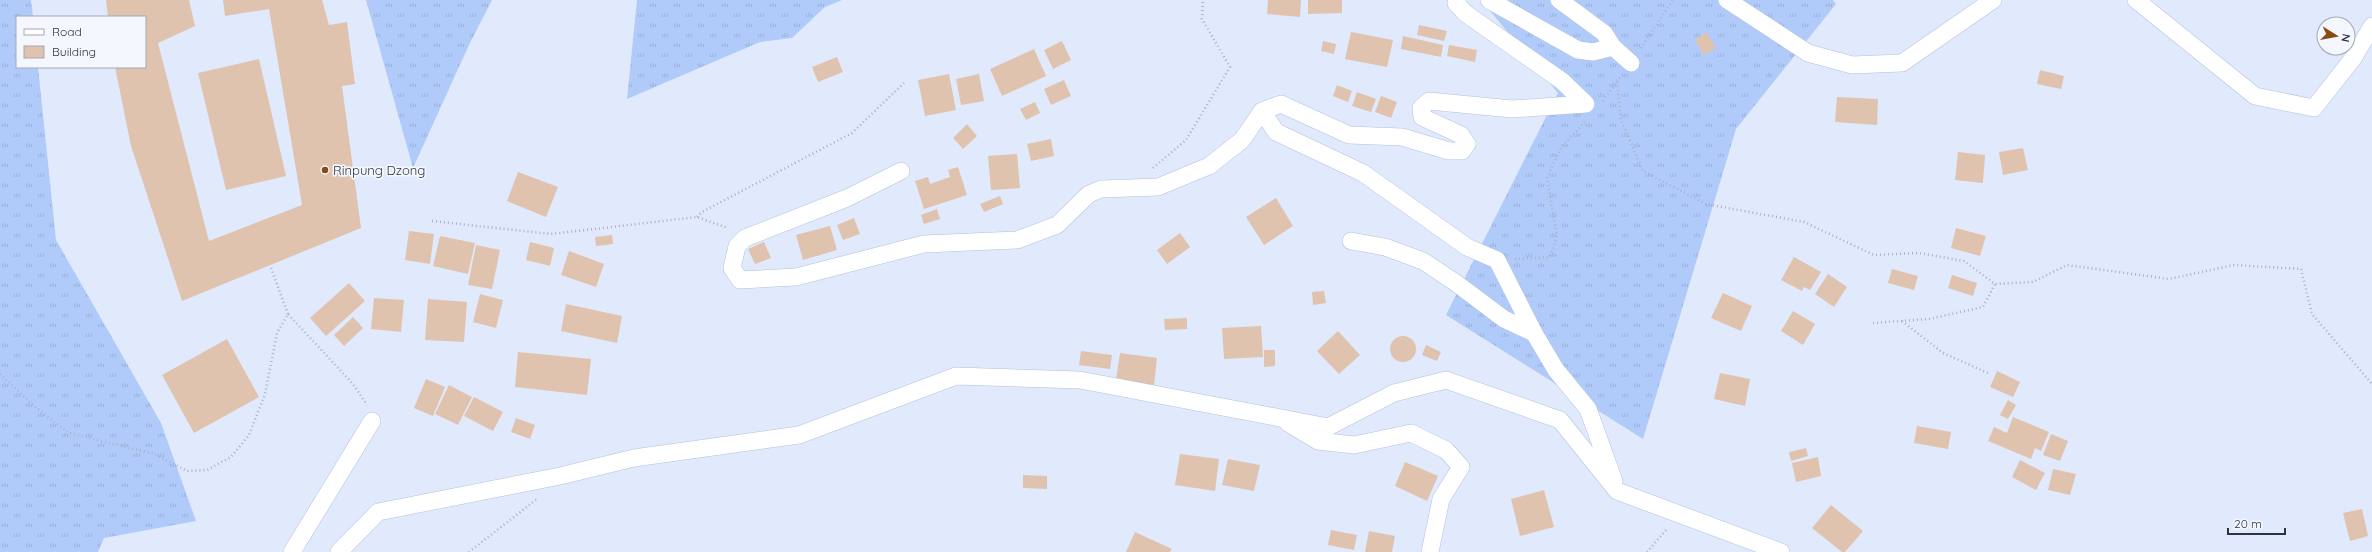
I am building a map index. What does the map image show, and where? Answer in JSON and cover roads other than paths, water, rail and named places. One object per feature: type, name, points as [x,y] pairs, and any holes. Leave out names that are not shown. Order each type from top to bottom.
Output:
[{"type":"street","points":[[901,171],[847,198],[745,238],[737,246],[732,268],[740,280],[796,277],[924,244],[1017,240],[1057,224],[1089,194],[1101,189],[1158,188],[1209,166],[1242,140],[1262,111],[1281,104],[1349,135],[1402,138],[1449,151],[1462,151],[1467,144],[1461,135],[1422,117],[1421,108],[1429,101],[1512,109],[1590,108],[1562,81],[1465,13],[1456,3],[1457,0]]},
{"type":"street","points":[[1488,0],[1578,50],[1592,52],[1613,47]]},
{"type":"street","points":[[1559,0],[1604,33],[1613,47],[1630,63]]},
{"type":"street","points":[[1727,0],[1808,53],[1852,65],[1902,63],[1993,0]]},
{"type":"street","points":[[2136,0],[2255,96],[2314,108],[2354,57],[2372,26]]},
{"type":"street","points":[[1262,111],[1276,132],[1363,173],[1467,246],[1497,260],[1534,333],[1556,370],[1588,408],[1617,491]]},
{"type":"street","points":[[1351,241],[1385,247],[1423,261],[1456,283],[1504,319],[1534,333]]},
{"type":"street","points":[[339,552],[378,512],[560,476],[634,458],[799,435],[956,376],[1080,380],[1270,414],[1328,426],[1394,393],[1446,380],[1560,420],[1617,491],[1781,552]]},
{"type":"street","points":[[1270,414],[1296,426],[1318,441],[1354,445],[1411,433],[1446,450],[1461,467],[1441,499],[1430,552]]},
{"type":"street","points":[[292,552],[372,421]]},
{"type":"place","name":"Rinpung Dzong","points":[[325,170]]}]
